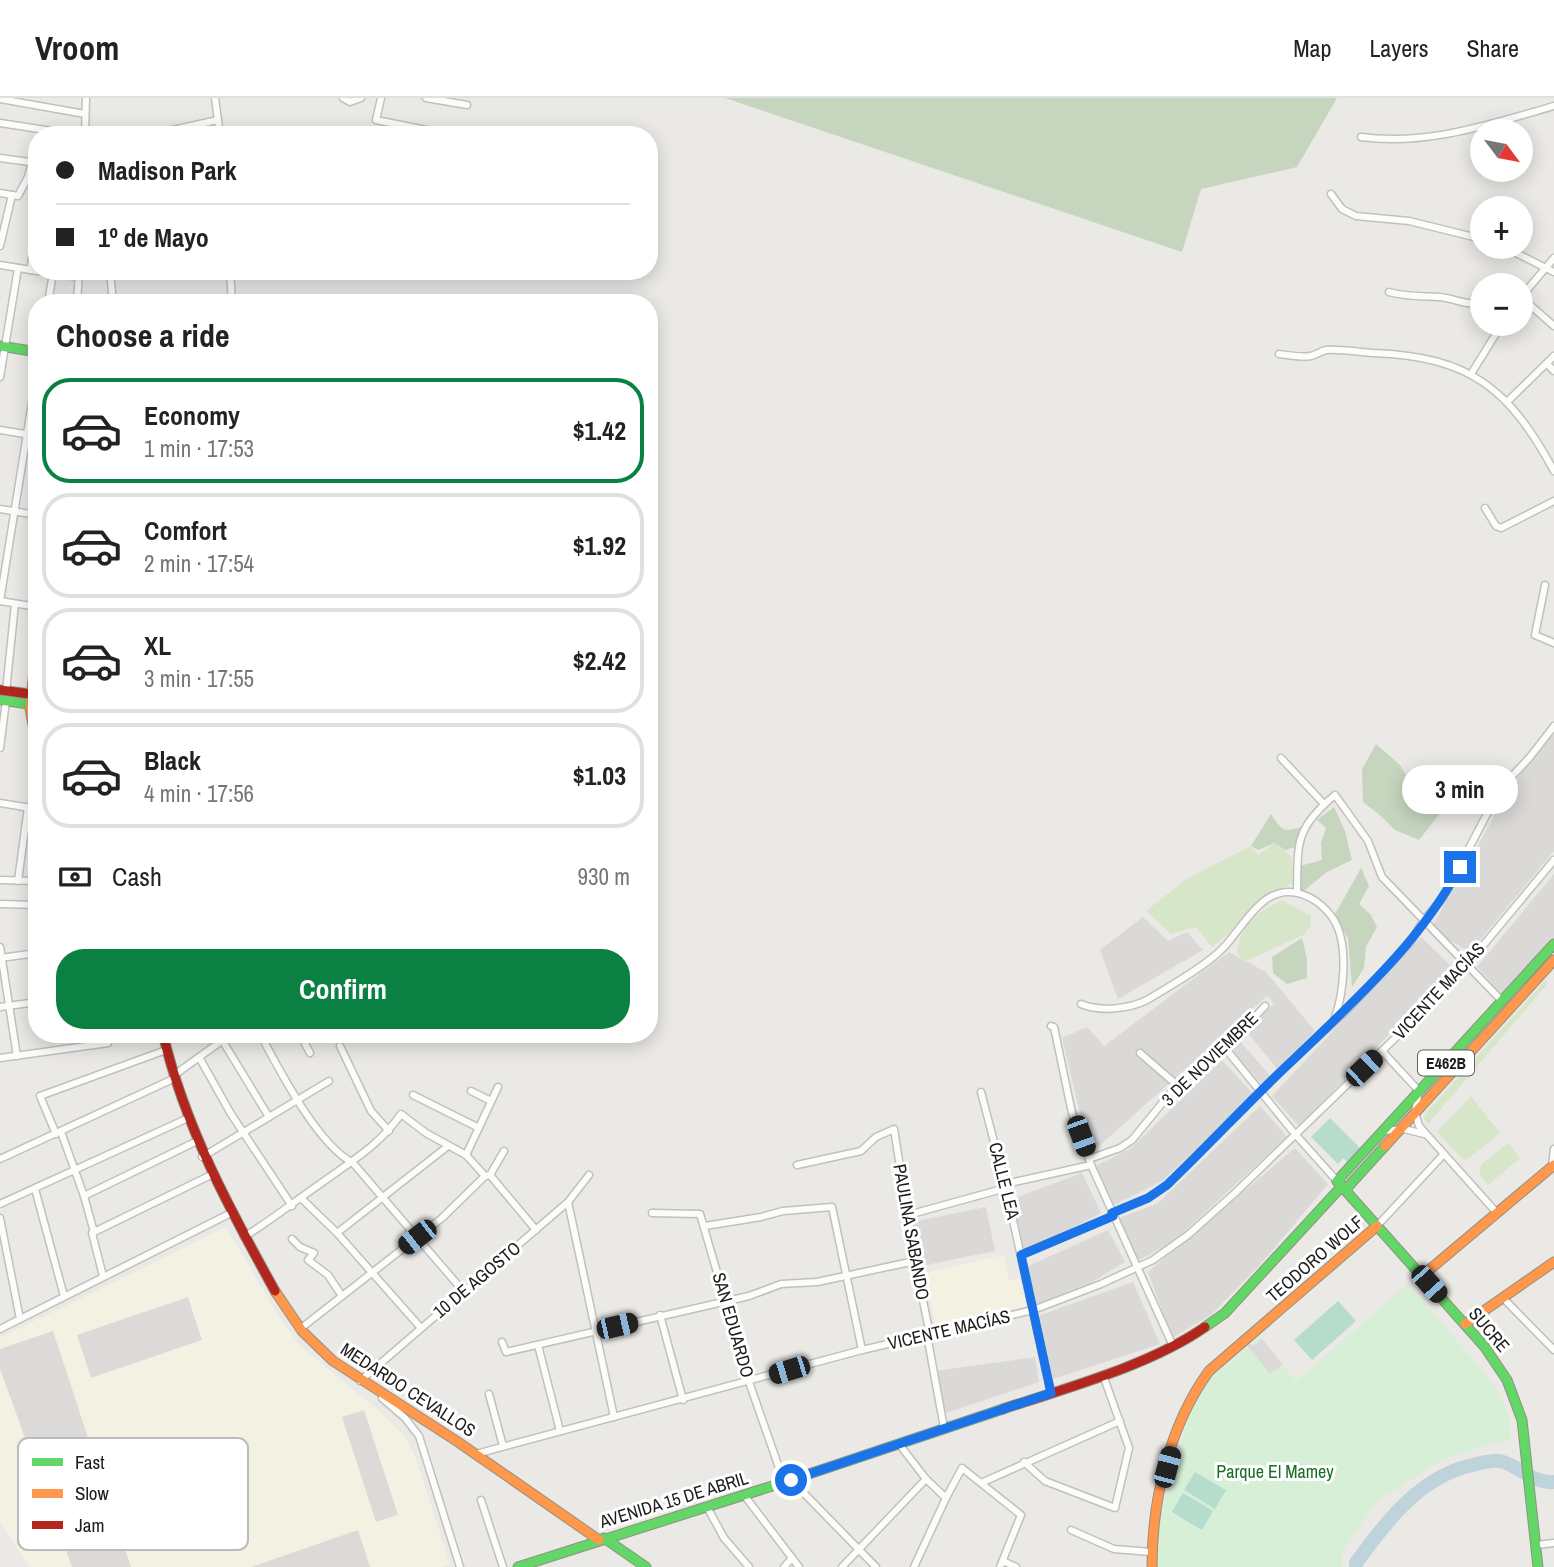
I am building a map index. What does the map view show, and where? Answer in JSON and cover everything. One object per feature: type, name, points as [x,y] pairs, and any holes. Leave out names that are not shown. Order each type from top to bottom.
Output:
[{"type":"street","points":[[85,126],[86,98]]},
{"type":"street","points":[[215,98],[219,126]]},
{"type":"street","points":[[343,98],[350,102],[361,98]]},
{"type":"street","points":[[381,98],[376,120],[406,126]]},
{"type":"street","points":[[426,98],[467,105]]},
{"type":"street","points":[[0,99],[28,101],[85,114]]},
{"type":"street","points":[[1361,137],[1410,139],[1463,131],[1554,106]]},
{"type":"street","points":[[191,126],[218,120]]},
{"type":"street","points":[[0,123],[28,128]]},
{"type":"street","points":[[0,158],[28,162]]},
{"type":"street","points":[[0,193],[18,196],[28,177]]},
{"type":"street","points":[[1331,194],[1342,209],[1356,216],[1409,221],[1470,236]]},
{"type":"street","points":[[0,246],[1,232],[12,195]]},
{"type":"street","points":[[1533,286],[1551,270],[1554,258]]},
{"type":"street","points":[[1529,259],[1551,270]]},
{"type":"street","points":[[0,265],[28,270]]},
{"type":"street","points":[[0,377],[2,346],[18,268]]},
{"type":"street","points":[[1389,292],[1412,298],[1439,297],[1470,304]]},
{"type":"street","points":[[1533,308],[1554,326]]},
{"type":"street","points":[[1471,374],[1495,336]]},
{"type":"street","points":[[2,346],[28,350]]},
{"type":"street","points":[[1279,354],[1309,356],[1325,351],[1390,353],[1448,363],[1471,374],[1507,402],[1554,471]]},
{"type":"street","points":[[1507,402],[1554,356]]},
{"type":"street","points":[[1546,363],[1554,371]]},
{"type":"street","points":[[28,429],[0,601],[28,606]]},
{"type":"street","points":[[0,430],[27,435]]},
{"type":"street","points":[[1485,508],[1496,526],[1502,528],[1554,501]]},
{"type":"street","points":[[0,509],[28,514]]},
{"type":"street","points":[[1545,585],[1535,635],[1554,643]]},
{"type":"street","points":[[0,748],[3,695],[15,604]]},
{"type":"street","points":[[3,695],[28,699]]},
{"type":"street","points":[[1021,1255],[1148,1198],[1167,1185],[1333,1023],[1410,943],[1423,921],[1443,898],[1500,789],[1554,726]]},
{"type":"street","points":[[1281,758],[1324,804]]},
{"type":"street","points":[[1297,892],[1297,851],[1300,838],[1307,824],[1324,804],[1335,796],[1368,841],[1382,877],[1502,1001]]},
{"type":"street","points":[[0,803],[28,807],[18,881]]},
{"type":"street","name":"VICENTE MACÍAS","points":[[476,1454],[862,1350],[1032,1310],[1138,1268],[1188,1235],[1382,1051],[1466,966],[1554,860]]},
{"type":"street","points":[[0,880],[28,881]]},
{"type":"street","points":[[1081,1004],[1112,1008],[1139,1004],[1211,959],[1227,944],[1248,915],[1272,895],[1297,892],[1321,906],[1338,929],[1343,981],[1340,1005],[1333,1023]]},
{"type":"street","points":[[0,904],[28,905]]},
{"type":"street","name":"AVENIDA 15 DE ABRIL","points":[[1341,1186],[1380,1133],[1554,944]]},
{"type":"street","points":[[0,947],[17,1056]]},
{"type":"street","points":[[1,958],[28,954]]},
{"type":"street","name":"AVENIDA 15 DE ABRIL","points":[[518,1567],[1051,1393],[1103,1375],[1188,1339],[1225,1313],[1341,1186],[1400,1129],[1554,960]]},
{"type":"street","points":[[0,1007],[28,1003]]},
{"type":"street","name":"3 DE NOVIEMBRE","points":[[908,1215],[1090,1162],[1132,1140],[1177,1085],[1225,1048],[1265,1006]]},
{"type":"street","points":[[1051,1026],[1054,1027],[1070,1105],[1090,1162],[1173,1346]]},
{"type":"street","points":[[0,1058],[108,1043]]},
{"type":"street","name":"MEDARDO CEVALLOS","points":[[165,1043],[173,1078],[202,1157],[244,1237],[300,1329],[317,1349],[362,1382],[431,1424],[646,1567]]},
{"type":"street","points":[[1,1157],[173,1078],[218,1043]]},
{"type":"street","points":[[224,1043],[269,1117]]},
{"type":"street","points":[[265,1043],[298,1099],[336,1152],[353,1163],[464,1292]]},
{"type":"street","points":[[305,1043],[310,1052]]},
{"type":"street","points":[[340,1045],[371,1111],[389,1131]]},
{"type":"street","points":[[1225,1048],[1341,1186]]},
{"type":"street","points":[[103,1276],[92,1233],[94,1232],[76,1171],[40,1096],[166,1050]]},
{"type":"street","points":[[1382,1051],[1419,1091],[1415,1112],[1419,1126],[1496,1212]]},
{"type":"street","points":[[1140,1053],[1177,1085]]},
{"type":"street","points":[[199,1057],[292,1206]]},
{"type":"street","points":[[202,1157],[329,1081]]},
{"type":"street","points":[[466,1155],[498,1087]]},
{"type":"street","points":[[471,1091],[491,1101]]},
{"type":"street","name":"CALLE LEA","points":[[981,1092],[1006,1186],[1051,1393]]},
{"type":"street","points":[[413,1095],[479,1128]]},
{"type":"street","points":[[244,1237],[353,1163],[389,1131],[401,1114],[466,1155],[536,1230]]},
{"type":"street","points":[[0,1204],[187,1119]]},
{"type":"street","name":"PAULINA SABANDO","points":[[797,1165],[861,1151],[876,1137],[894,1129],[944,1428]]},
{"type":"street","points":[[1380,1133],[1400,1129],[1426,1135]]},
{"type":"street","points":[[84,1196],[195,1142]]},
{"type":"street","points":[[337,1233],[448,1146]]},
{"type":"street","points":[[1422,1276],[1553,1165],[1554,1149]]},
{"type":"street","points":[[300,1329],[451,1210],[487,1175],[504,1151]]},
{"type":"street","name":"TEODORO WOLF","points":[[1151,1552],[1153,1521],[1174,1442],[1185,1406],[1200,1380],[1377,1226],[1444,1154]]},
{"type":"street","points":[[94,1232],[211,1175]]},
{"type":"street","name":"10 DE AGOSTO","points":[[362,1382],[568,1202],[589,1175]]},
{"type":"street","name":"SUCRE","points":[[1341,1186],[1465,1324],[1491,1355],[1507,1380],[1519,1409],[1525,1442],[1536,1545]]},
{"type":"street","points":[[35,1189],[64,1296]]},
{"type":"street","points":[[302,1199],[373,1272],[421,1328]]},
{"type":"street","points":[[568,1202],[614,1417]]},
{"type":"street","points":[[652,1213],[700,1214],[705,1226],[783,1211],[832,1207],[862,1350]]},
{"type":"street","points":[[0,1329],[231,1213]]},
{"type":"street","points":[[0,1219],[20,1318]]},
{"type":"street","name":"SAN EDUARDO","points":[[705,1226],[749,1382],[788,1481],[876,1567]]},
{"type":"street","points":[[292,1239],[300,1247],[314,1253],[308,1259],[328,1275],[342,1296]]},
{"type":"street","points":[[502,1342],[506,1352],[749,1296],[781,1283],[817,1282],[915,1261]]},
{"type":"street","points":[[1465,1324],[1554,1262]]},
{"type":"street","points":[[1503,1298],[1554,1350]]},
{"type":"street","points":[[660,1315],[682,1400]]},
{"type":"street","points":[[538,1345],[560,1431]]},
{"type":"street","points":[[1024,1462],[1045,1481],[1115,1508],[1128,1454],[1128,1441],[1103,1375]]},
{"type":"street","points":[[362,1382],[405,1418],[419,1436],[460,1567]]},
{"type":"street","points":[[489,1394],[503,1446]]},
{"type":"street","points":[[981,1483],[1120,1422]]},
{"type":"street","points":[[419,1436],[421,1428],[425,1424],[431,1424]]},
{"type":"street","points":[[898,1443],[926,1479],[946,1498]]},
{"type":"street","points":[[914,1567],[962,1468],[1021,1515],[1001,1564],[1016,1567]]},
{"type":"street","points":[[842,1567],[926,1479]]},
{"type":"street","points":[[744,1495],[799,1567]]},
{"type":"street","points":[[481,1500],[503,1567]]},
{"type":"street","points":[[707,1507],[724,1538],[749,1567]]},
{"type":"street","points":[[1071,1530],[1114,1549],[1151,1552],[1152,1567]]},
{"type":"street","points":[[1538,1567],[1536,1545],[1554,1543]]},
{"type":"street","points":[[784,1567],[792,1558]]},
{"type":"shaded area","points":[[1554,732],[1554,851],[1470,952],[1447,939],[1433,925],[1509,790],[1545,739]]},
{"type":"shaded area","points":[[1554,874],[1554,940],[1503,995],[1477,967]]},
{"type":"shaded area","points":[[1143,917],[1168,941],[1187,932],[1203,950],[1118,999],[1100,950]]},
{"type":"shaded area","points":[[1421,937],[1454,969],[1299,1126],[1272,1096]]},
{"type":"shaded area","points":[[1229,952],[1266,972],[1315,1031],[1278,1070],[1247,1032],[1274,1003],[1267,996],[1090,1154],[1062,1038],[1087,1027],[1104,1046]]},
{"type":"shaded area","points":[[1239,1040],[1271,1077],[1263,1085],[1229,1049]]},
{"type":"shaded area","points":[[1222,1060],[1254,1095],[1162,1181],[1112,1206],[1095,1166],[1130,1149]]},
{"type":"shaded area","points":[[1260,1106],[1287,1137],[1174,1241],[1139,1260],[1117,1219],[1158,1203]]},
{"type":"shaded area","points":[[1295,1148],[1328,1184],[1259,1266],[1211,1315],[1172,1338],[1148,1272]]},
{"type":"shaded area","points":[[1082,1173],[1101,1213],[1025,1253],[1012,1199]]},
{"type":"shaded area","points":[[986,1207],[995,1251],[921,1266],[912,1222]]},
{"type":"shaded area","points":[[226,1227],[276,1312],[301,1347],[377,1409],[406,1437],[416,1459],[450,1564],[442,1567],[29,1567],[18,1550],[248,1550],[248,1438],[18,1438],[18,1550],[0,1522],[0,1338]]},
{"type":"shaded area","points":[[1108,1230],[1125,1262],[1089,1284],[1036,1304],[1026,1267]]},
{"type":"shaded area","points":[[1004,1255],[1009,1281],[1020,1279],[1026,1307],[936,1328],[924,1273]]},
{"type":"shaded area","points":[[1133,1282],[1160,1344],[1053,1379],[1038,1316]]},
{"type":"shaded area","points":[[188,1297],[202,1340],[91,1378],[77,1335]]},
{"type":"shaded area","points":[[53,1331],[88,1438],[25,1438],[0,1369],[0,1349]]},
{"type":"shaded area","points":[[1247,1339],[1253,1346],[1262,1339],[1283,1364],[1270,1374],[1244,1342]]},
{"type":"shaded area","points":[[1035,1357],[1039,1382],[946,1413],[935,1371]]},
{"type":"shaded area","points":[[364,1410],[398,1515],[376,1522],[342,1417]]},
{"type":"shaded area","points":[[358,1530],[370,1567],[251,1567]]},
{"type":"shaded area","points":[[66,1550],[125,1550],[131,1567],[72,1567]]},
{"type":"green space","points":[[725,98],[1337,98],[1297,167],[1201,189],[1182,252]]},
{"type":"green space","points":[[1376,744],[1400,765],[1418,796],[1439,782],[1455,794],[1419,840],[1395,830],[1363,802],[1362,769]]},
{"type":"green space","points":[[1334,807],[1345,831],[1352,860],[1327,872],[1301,893],[1296,867],[1322,860],[1321,843],[1326,828],[1317,820]]},
{"type":"green space","points":[[1271,814],[1282,828],[1305,826],[1303,845],[1285,850],[1274,843],[1258,850],[1251,846]]},
{"type":"green space","points":[[1274,843],[1292,857],[1293,881],[1212,947],[1196,927],[1171,934],[1146,911],[1188,878],[1251,846],[1258,855]]},
{"type":"green space","points":[[1361,868],[1369,886],[1359,904],[1371,915],[1377,927],[1366,947],[1364,968],[1352,987],[1348,938],[1334,916]]},
{"type":"green space","points":[[1282,900],[1311,916],[1311,925],[1305,934],[1244,962],[1237,952],[1242,933],[1258,915]]},
{"type":"green space","points":[[1302,938],[1307,959],[1307,978],[1287,984],[1273,973],[1272,957]]},
{"type":"green space","points":[[1546,980],[1548,983],[1428,1124],[1424,1119],[1425,1114]]},
{"type":"green space","points":[[1471,1096],[1500,1133],[1464,1160],[1437,1132]]},
{"type":"green space","points":[[1330,1118],[1360,1148],[1347,1162],[1343,1158],[1338,1164],[1311,1137]]},
{"type":"green space","points":[[1508,1143],[1520,1158],[1488,1185],[1479,1174],[1482,1164]]},
{"type":"green space","name":"Parque El Mamey","points":[[1408,1284],[1500,1394],[1509,1418],[1510,1439],[1446,1458],[1377,1501],[1343,1551],[1342,1567],[1157,1567],[1159,1521],[1190,1413],[1209,1378],[1260,1339],[1296,1381]]},
{"type":"green space","points":[[1338,1301],[1356,1321],[1312,1360],[1294,1340]]},
{"type":"green space","points":[[1195,1472],[1226,1490],[1215,1509],[1184,1490]]},
{"type":"green space","points":[[1183,1493],[1213,1511],[1202,1530],[1172,1512]]},
{"type":"waterway","points":[[1356,1567],[1356,1563],[1379,1532],[1406,1503],[1437,1479],[1454,1471],[1500,1461],[1539,1480],[1554,1482]]},
{"type":"traffic: fast","points":[[0,346],[28,351]]},
{"type":"traffic: fast","points":[[0,700],[28,704]]},
{"type":"traffic: fast","points":[[1385,1146],[1345,1190],[1337,1181],[1554,944]]},
{"type":"traffic: fast","points":[[1205,1327],[1225,1313],[1342,1186]]},
{"type":"traffic: fast","points":[[1345,1190],[1484,1346],[1507,1380],[1522,1420],[1538,1567]]},
{"type":"traffic: fast","points":[[518,1567],[1003,1409]]},
{"type":"traffic: fast","points":[[604,1538],[646,1567]]},
{"type":"traffic: slow","points":[[1385,1146],[1554,960]]},
{"type":"traffic: slow","points":[[1422,1276],[1554,1165]]},
{"type":"traffic: slow","points":[[1152,1567],[1159,1490],[1173,1440],[1195,1392],[1209,1371],[1377,1226]]},
{"type":"traffic: slow","points":[[1465,1324],[1554,1262]]},
{"type":"traffic: slow","points":[[275,1291],[302,1331],[333,1361],[458,1442],[599,1540]]},
{"type":"traffic: jam","points":[[0,690],[28,694]]},
{"type":"traffic: jam","points":[[165,1043],[183,1102],[210,1166],[275,1291]]},
{"type":"traffic: jam","points":[[1003,1409],[1134,1364],[1160,1353],[1205,1327]]},
{"type":"route","points":[[791,1480],[1051,1393],[1021,1255],[1113,1216],[1112,1213],[1156,1194],[1167,1185],[1278,1074],[1347,1010],[1410,943],[1423,921],[1437,908],[1460,867]]}]
